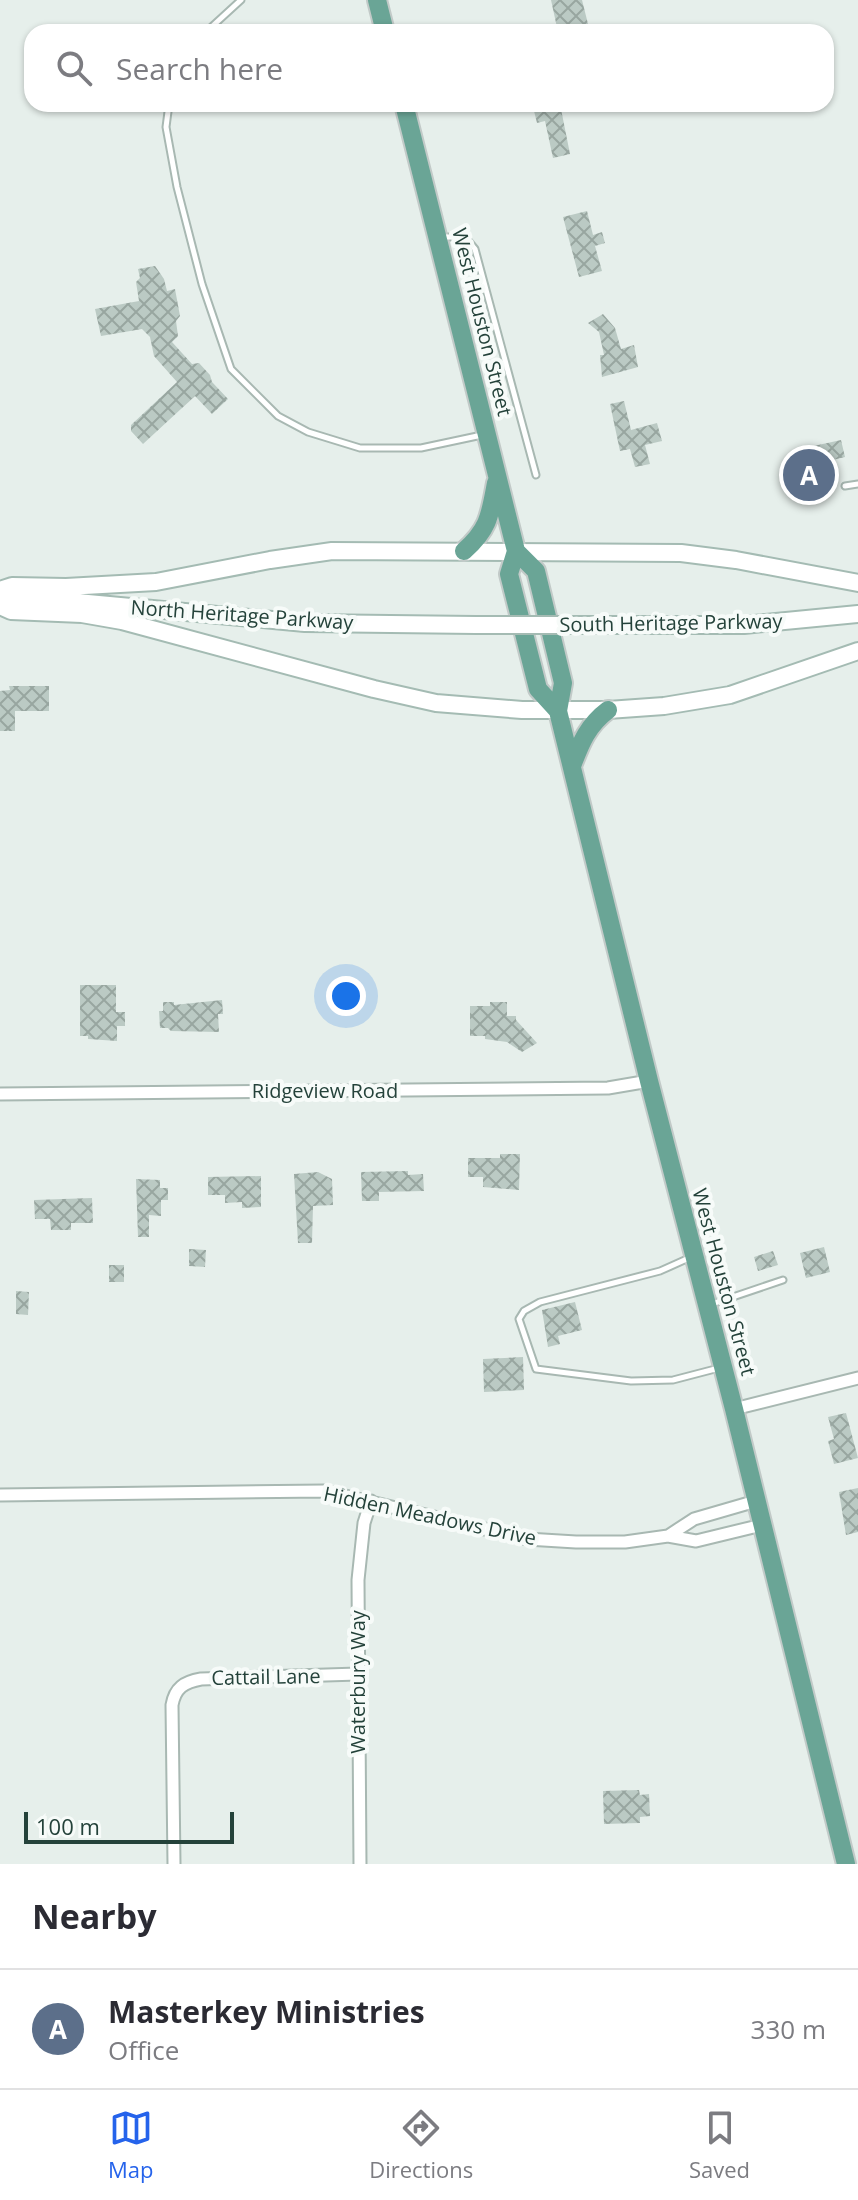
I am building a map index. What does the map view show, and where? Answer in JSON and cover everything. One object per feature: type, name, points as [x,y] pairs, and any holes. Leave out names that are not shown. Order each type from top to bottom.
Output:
[{"type":"main road","points":[[377,0],[383,24]]},
{"type":"main road","name":"West Houston Street","points":[[406,112],[516,551],[509,574],[538,689],[558,711]]},
{"type":"main road","points":[[464,551],[481,536],[488,523],[498,476]]},
{"type":"main road","points":[[0,590],[12,586],[66,587],[156,582],[332,551],[681,553],[858,583]]},
{"type":"main road","name":"West Houston Street","points":[[516,551],[536,571],[563,683],[558,711],[846,1864]]},
{"type":"main road","name":"North Heritage Parkway","points":[[0,598],[66,601],[305,623],[533,625]]},
{"type":"main road","points":[[0,606],[11,611],[82,614],[122,621],[436,703],[558,711],[664,706],[730,695],[858,651]]},
{"type":"main road","name":"South Heritage Parkway","points":[[533,625],[744,625],[858,614]]},
{"type":"main road","points":[[572,766],[585,732],[608,710]]},
{"type":"street","name":"Ridgeview Road","points":[[0,1094],[608,1088],[649,1081]]},
{"type":"street","points":[[734,1409],[858,1378]]},
{"type":"street","name":"Hidden Meadows Drive","points":[[0,1495],[324,1491],[527,1539],[625,1542],[668,1536],[696,1541],[762,1525]]},
{"type":"street","name":"Waterbury Way","points":[[360,1864],[358,1580],[364,1523],[371,1501]]},
{"type":"street","name":"Hidden Meadows Drive","points":[[668,1536],[694,1519],[756,1501]]},
{"type":"street","name":"Cattail Lane","points":[[174,1864],[172,1705],[177,1689],[189,1681],[201,1679],[358,1674]]},
{"type":"lane","points":[[215,24],[241,0]]},
{"type":"lane","points":[[168,112],[166,127],[177,187],[202,284],[231,369],[278,416],[308,432],[360,448],[421,448],[487,434]]},
{"type":"lane","points":[[438,237],[465,237],[475,249],[536,475]]},
{"type":"lane","points":[[845,486],[858,484]]},
{"type":"lane","points":[[694,1256],[660,1271],[540,1302],[524,1311],[519,1319],[536,1369],[631,1381],[673,1380],[723,1367]]},
{"type":"lane","points":[[707,1306],[783,1280]]},
{"type":"building","points":[[551,0],[582,0],[588,24],[556,24]]},
{"type":"building","points":[[534,112],[562,112],[570,154],[553,158],[545,121],[537,123]]},
{"type":"building","points":[[587,211],[593,235],[602,232],[605,243],[595,246],[602,271],[579,277],[563,217]]},
{"type":"building","points":[[155,266],[164,279],[167,291],[175,289],[180,316],[176,321],[178,336],[172,342],[192,364],[199,363],[228,399],[212,414],[195,396],[143,444],[131,431],[131,425],[177,382],[154,356],[150,337],[142,329],[101,336],[95,309],[139,301],[136,282],[140,278],[138,269]]},
{"type":"building","points":[[603,314],[615,328],[621,349],[634,345],[638,367],[602,377],[600,355],[604,355],[599,332],[588,323]]},
{"type":"building","points":[[624,401],[631,430],[657,423],[662,441],[645,445],[650,464],[635,467],[630,449],[620,451],[610,404]]},
{"type":"building","points":[[841,440],[845,457],[820,463],[825,486],[800,492],[791,451]]},
{"type":"building","points":[[9,686],[49,686],[49,711],[15,711],[15,731],[0,731],[0,691],[10,690]]},
{"type":"building","points":[[80,985],[116,985],[116,1012],[125,1012],[125,1026],[117,1026],[117,1041],[80,1036]]},
{"type":"building","points":[[222,1000],[223,1014],[218,1014],[219,1032],[160,1028],[159,1011],[163,1011],[163,1002],[174,1002],[174,1005]]},
{"type":"building","points":[[490,1002],[507,1002],[507,1016],[516,1016],[516,1020],[537,1043],[522,1052],[507,1042],[485,1039],[485,1036],[470,1036],[470,1006],[490,1006]]},
{"type":"building","points":[[500,1154],[520,1154],[519,1190],[483,1187],[483,1177],[468,1177],[468,1158],[500,1158]]},
{"type":"building","points":[[408,1171],[408,1175],[423,1174],[424,1191],[379,1192],[379,1201],[362,1201],[361,1172]]},
{"type":"building","points":[[318,1172],[332,1179],[333,1205],[313,1206],[312,1243],[298,1243],[294,1174]]},
{"type":"building","points":[[261,1176],[261,1207],[242,1208],[242,1202],[225,1203],[225,1195],[208,1195],[208,1177]]},
{"type":"building","points":[[136,1179],[160,1180],[160,1188],[168,1188],[168,1200],[161,1200],[161,1216],[149,1215],[149,1237],[138,1237]]},
{"type":"building","points":[[92,1198],[93,1223],[71,1223],[71,1230],[51,1230],[50,1219],[35,1219],[34,1200]]},
{"type":"building","points":[[824,1247],[830,1272],[806,1278],[800,1253]]},
{"type":"building","points":[[189,1249],[206,1250],[205,1267],[189,1266]]},
{"type":"building","points":[[773,1251],[778,1265],[758,1271],[754,1257]]},
{"type":"building","points":[[109,1265],[124,1265],[124,1282],[109,1282]]},
{"type":"building","points":[[16,1291],[29,1292],[28,1315],[16,1314]]},
{"type":"building","points":[[575,1302],[582,1330],[558,1336],[560,1344],[548,1347],[542,1310]]},
{"type":"building","points":[[523,1357],[524,1390],[484,1392],[483,1359]]},
{"type":"building","points":[[846,1413],[858,1458],[834,1464],[828,1441],[834,1439],[828,1417]]},
{"type":"building","points":[[858,1488],[858,1532],[846,1535],[839,1492]]},
{"type":"building","points":[[639,1790],[640,1795],[649,1794],[650,1816],[640,1817],[640,1823],[604,1824],[603,1791]]},
{"type":"place","name":"Masterkey Ministries","points":[[809,475]]}]
